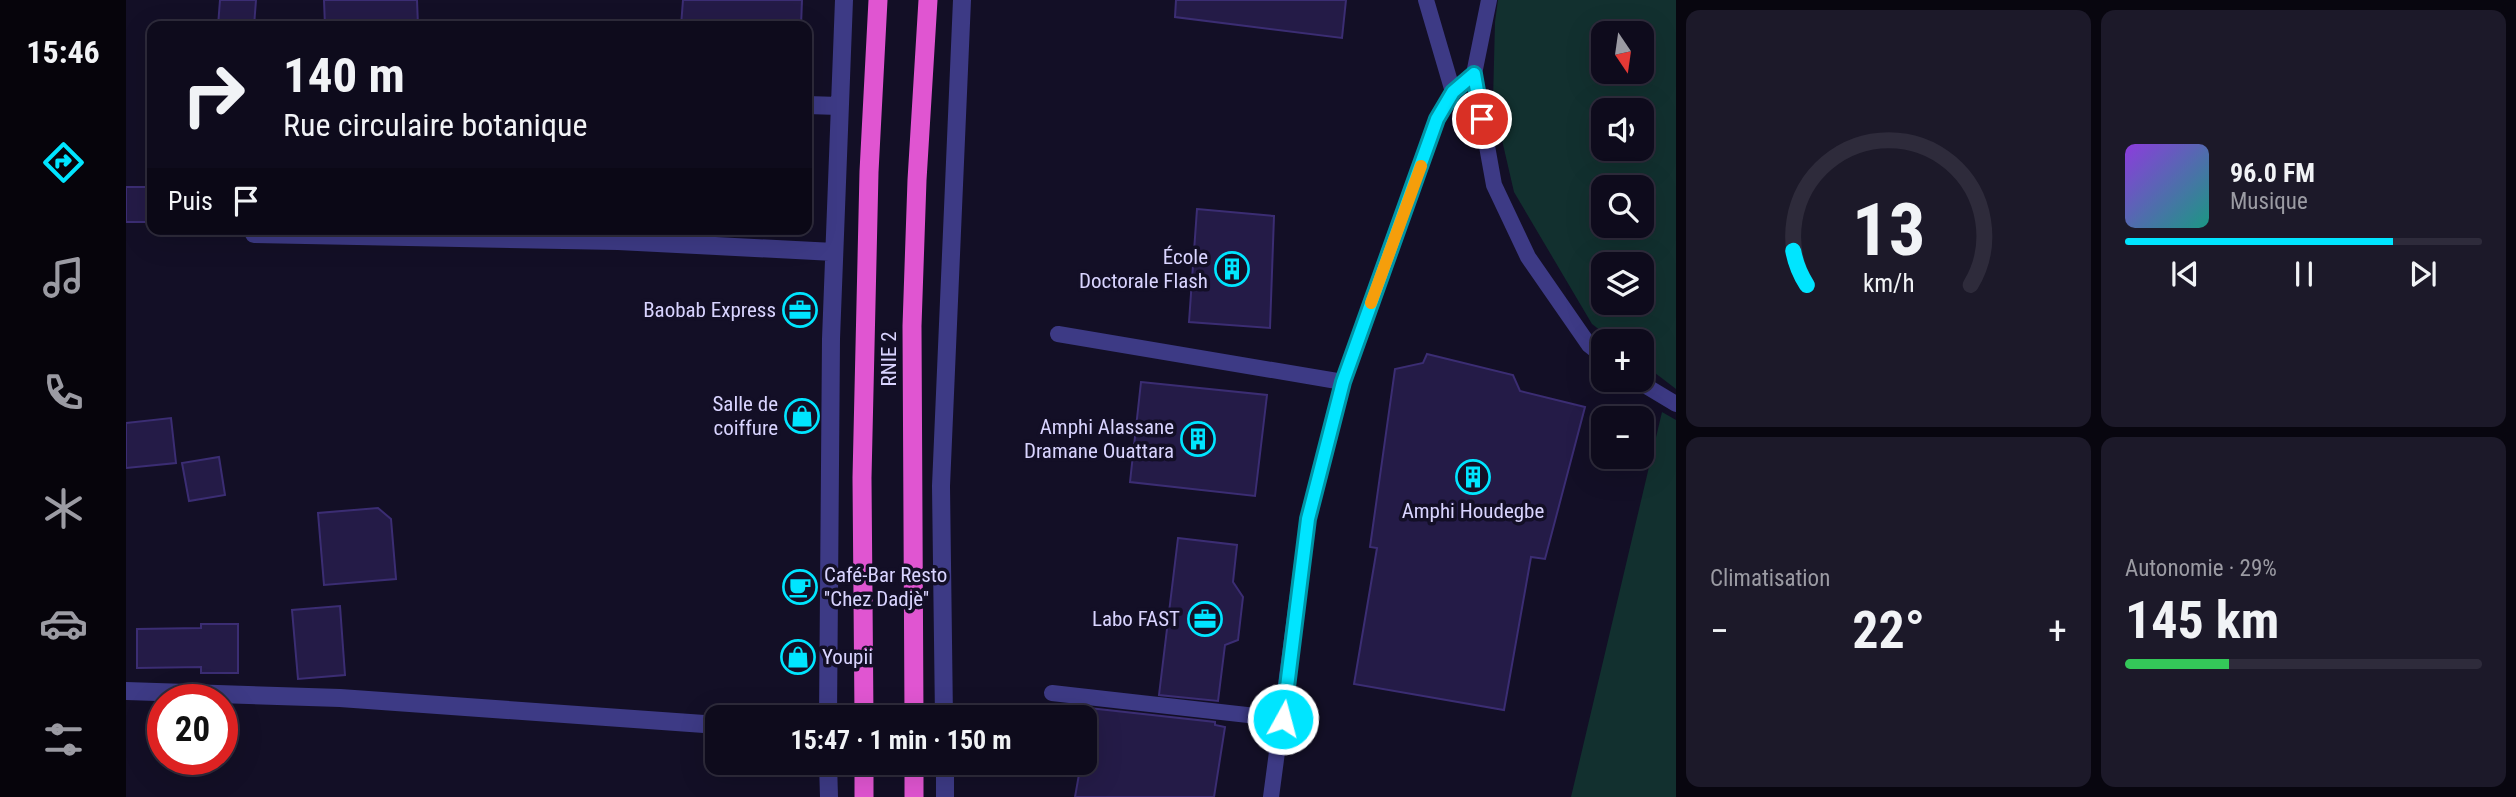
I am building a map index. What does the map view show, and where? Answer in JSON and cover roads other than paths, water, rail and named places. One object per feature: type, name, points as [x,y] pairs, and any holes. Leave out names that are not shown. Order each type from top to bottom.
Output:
[{"type":"highway","name":"RNIE 2","points":[[864,705],[862,478],[869,173],[878,0]]},
{"type":"highway","name":"RNIE 2","points":[[914,705],[912,326],[916,180],[928,0]]},
{"type":"highway","points":[[864,775],[864,797]]},
{"type":"highway","points":[[914,775],[914,797]]},
{"type":"street","points":[[828,705],[834,252],[844,0]]},
{"type":"street","points":[[944,705],[941,486],[962,0]]},
{"type":"street","points":[[812,105],[839,106]]},
{"type":"street","points":[[306,235],[618,241],[834,252]]},
{"type":"street","points":[[126,691],[340,698],[705,724]]},
{"type":"street","points":[[828,775],[829,797]]},
{"type":"street","points":[[945,775],[945,797]]},
{"type":"lane","points":[[1426,0],[1453,92]]},
{"type":"lane","points":[[1489,0],[1474,74],[1494,185],[1528,257],[1591,347]]},
{"type":"lane","points":[[1271,797],[1308,519],[1343,382],[1437,119],[1453,92],[1474,74]]},
{"type":"lane","points":[[1058,334],[1343,382]]},
{"type":"lane","points":[[1654,391],[1676,404]]},
{"type":"lane","points":[[1052,693],[1283,719]]},
{"type":"place","name":"École Doctorale Flash","points":[[1232,269]]},
{"type":"place","name":"Baobab Express","points":[[800,310]]},
{"type":"place","name":"Salle de coiffure","points":[[802,416]]},
{"type":"place","name":"Amphi Alassane Dramane Ouattara","points":[[1198,439]]},
{"type":"place","name":"Amphi Houdegbe","points":[[1473,477]]},
{"type":"place","name":"Café-Bar Resto ''Chez Dadjè''","points":[[800,587]]},
{"type":"place","name":"Labo FAST","points":[[1205,619]]},
{"type":"place","name":"Youpii","points":[[798,657]]}]
